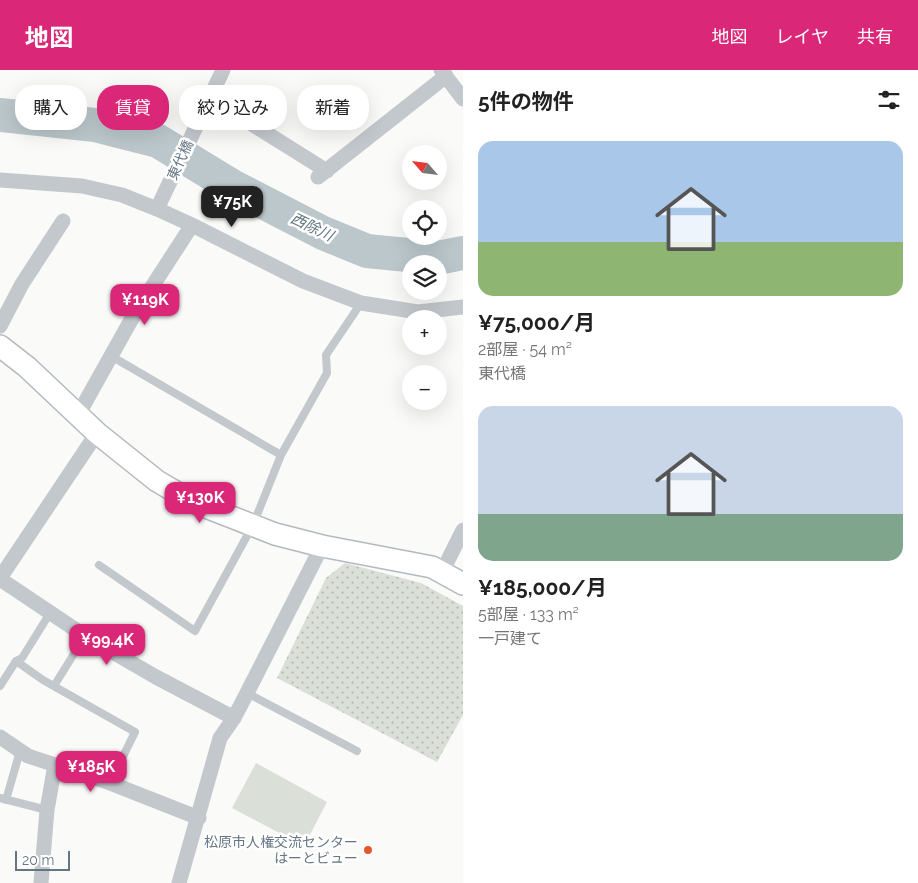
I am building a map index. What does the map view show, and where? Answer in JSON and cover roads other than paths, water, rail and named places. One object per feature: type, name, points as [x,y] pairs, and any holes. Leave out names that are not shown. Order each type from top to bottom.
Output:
[{"type":"street","name":"東代橋","points":[[216,85],[223,70]]},
{"type":"street","points":[[258,130],[323,174],[443,73],[463,99]]},
{"type":"street","name":"東代橋","points":[[158,208],[194,130]]},
{"type":"street","points":[[0,180],[82,186],[122,195],[158,208],[303,281],[361,303],[418,312],[463,307]]},
{"type":"street","points":[[0,326],[22,284],[63,221]]},
{"type":"street","points":[[78,414],[135,313],[192,225]]},
{"type":"street","points":[[0,347],[27,367],[97,433],[157,481],[193,502],[275,534],[322,546],[432,567],[463,584]]},
{"type":"street","points":[[97,433],[0,579],[85,636],[156,677],[234,718]]},
{"type":"street","points":[[442,572],[463,530]]},
{"type":"street","points":[[179,883],[199,818],[220,738],[234,718],[322,546]]},
{"type":"street","points":[[0,737],[28,756],[110,783],[199,818]]},
{"type":"street","points":[[41,883],[47,810],[56,766]]},
{"type":"lane","points":[[99,565],[195,631],[253,525],[281,454],[327,373],[326,355],[361,303]]},
{"type":"lane","points":[[111,356],[281,454]]},
{"type":"lane","points":[[0,686],[16,661],[22,658],[50,613]]},
{"type":"lane","points":[[54,686],[85,636]]},
{"type":"lane","points":[[16,661],[54,686],[135,732],[110,783]]},
{"type":"lane","points":[[247,693],[357,751]]},
{"type":"lane","points":[[20,751],[3,799],[47,810]]},
{"type":"waterway","name":"西除川","points":[[0,115],[95,125],[158,141],[232,186],[323,233],[367,251],[438,258],[463,253]]},
{"type":"place","name":"松原市人権交流センター はーとビュー","points":[[368,850]]}]
